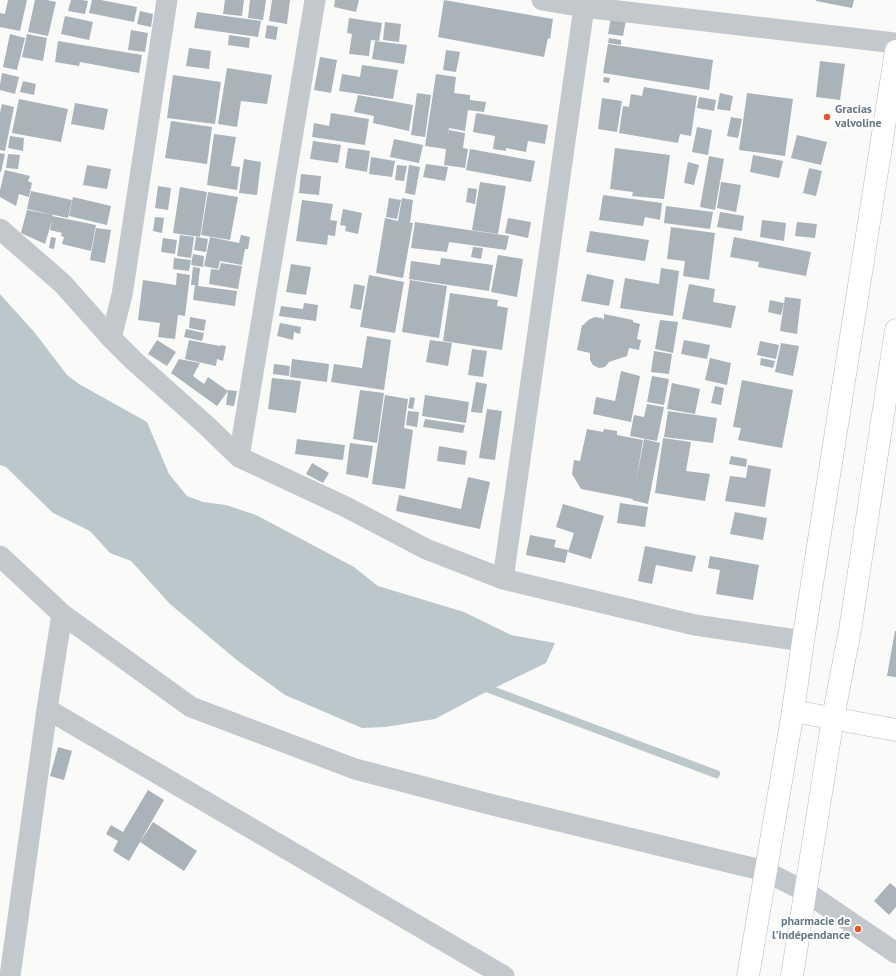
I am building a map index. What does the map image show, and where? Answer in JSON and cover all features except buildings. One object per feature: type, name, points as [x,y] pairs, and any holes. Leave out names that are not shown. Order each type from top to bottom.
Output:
[{"type":"main road","points":[[748,976],[792,711],[896,51]]},
{"type":"main road","points":[[792,976],[833,718],[851,622],[896,330]]},
{"type":"main road","points":[[792,711],[896,730]]},
{"type":"street","points":[[111,338],[122,295],[167,0]]},
{"type":"street","points":[[239,457],[315,0]]},
{"type":"street","points":[[542,0],[896,43]]},
{"type":"street","points":[[503,578],[584,4]]},
{"type":"street","points":[[0,229],[64,284],[111,338],[133,360],[207,426],[239,457],[346,507],[426,549],[503,578],[695,625],[803,642]]},
{"type":"street","points":[[0,556],[62,614],[191,706],[355,769],[492,805],[765,871],[806,892],[896,953]]},
{"type":"street","points":[[10,976],[47,709],[62,614]]},
{"type":"street","points":[[47,709],[504,976]]},
{"type":"shaded area","points":[[0,294],[35,333],[67,375],[79,384],[147,422],[169,474],[187,496],[203,502],[226,505],[256,515],[354,567],[378,586],[464,612],[511,635],[555,643],[546,663],[435,719],[385,727],[362,728],[285,695],[238,661],[170,604],[131,561],[110,553],[90,531],[53,513],[6,467],[0,465]]},
{"type":"waterway","points":[[481,686],[716,774]]},
{"type":"place","name":"Gracias valvoline","points":[[827,117]]},
{"type":"place","name":"pharmacie de l'indépendance","points":[[858,929]]}]
